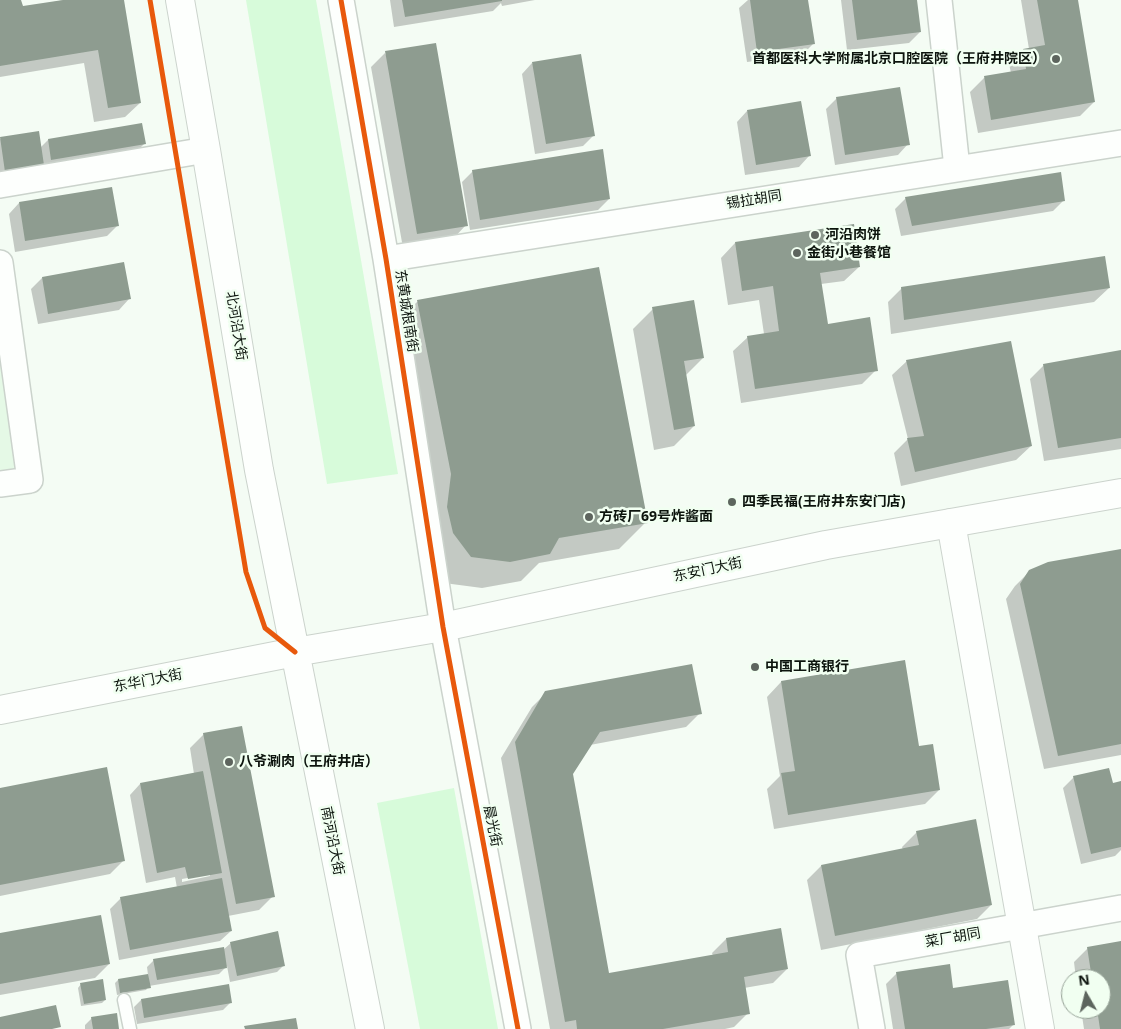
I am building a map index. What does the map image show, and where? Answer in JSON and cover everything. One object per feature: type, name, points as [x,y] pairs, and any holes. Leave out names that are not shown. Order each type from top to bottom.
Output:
[{"type":"main road","name":"北河沿大街","points":[[180,0],[260,470],[295,652]]},
{"type":"main road","name":"东安门大街","points":[[295,652],[443,627],[826,545],[1121,493]]},
{"type":"main road","points":[[951,523],[1040,1029]]},
{"type":"main road","name":"东华门大街","points":[[0,710],[295,652]]},
{"type":"main road","name":"南河沿大街","points":[[295,652],[370,1029]]},
{"type":"street","name":"东黄城根南街","points":[[341,0],[386,259],[443,627]]},
{"type":"street","points":[[939,0],[957,168]]},
{"type":"street","name":"锡拉胡同","points":[[386,259],[1121,142]]},
{"type":"street","points":[[0,185],[206,150]]},
{"type":"street","points":[[0,263],[30,480],[0,484]]},
{"type":"street","name":"晨光街","points":[[443,627],[518,1029]]},
{"type":"street","name":"菜厂胡同","points":[[872,1029],[859,955],[1121,908]]},
{"type":"lane","points":[[124,1000],[130,1029]]},
{"type":"shaded area","points":[[0,344],[19,469],[0,473]]},
{"type":"green space","points":[[246,0],[316,0],[398,474],[327,484]]},
{"type":"green space","points":[[454,788],[498,1029],[420,1029],[377,803]]},
{"type":"building","points":[[0,0],[21,0],[23,6],[63,0],[124,0],[141,103],[108,108],[98,50],[0,66]]},
{"type":"building","points":[[402,0],[502,0],[502,1],[405,17]]},
{"type":"building","points":[[750,0],[808,0],[815,44],[757,52]]},
{"type":"building","points":[[852,0],[917,0],[921,32],[857,40]]},
{"type":"building","name":"首都医科大学附属北京口腔医院（王府井院区）","points":[[1037,0],[1078,0],[1095,102],[991,120],[984,76],[1026,69],[1023,49],[1045,45]]},
{"type":"building","points":[[436,43],[468,226],[417,234],[385,51]]},
{"type":"building","points":[[581,54],[595,136],[546,144],[532,62]]},
{"type":"building","points":[[900,87],[910,145],[845,155],[836,97]]},
{"type":"building","points":[[801,101],[811,156],[756,165],[747,110]]},
{"type":"building","points":[[142,123],[146,144],[51,160],[48,139]]},
{"type":"building","points":[[39,131],[44,165],[5,172],[0,137]]},
{"type":"building","points":[[603,149],[610,199],[480,220],[472,170]]},
{"type":"building","points":[[1061,172],[1065,201],[912,226],[905,197]]},
{"type":"building","points":[[112,187],[119,226],[25,241],[19,202]]},
{"type":"building","points":[[854,224],[860,267],[820,273],[828,324],[870,317],[878,371],[755,389],[747,336],[779,331],[773,286],[742,291],[735,242]]},
{"type":"building","points":[[1105,256],[1110,288],[904,320],[901,287]]},
{"type":"building","points":[[124,262],[131,299],[48,314],[42,277]]},
{"type":"building","points":[[599,267],[648,523],[559,538],[550,554],[510,562],[471,557],[453,533],[447,507],[451,474],[417,300]]},
{"type":"building","points":[[694,300],[704,358],[684,361],[695,426],[674,430],[652,307]]},
{"type":"building","points":[[1011,341],[1032,446],[915,472],[907,438],[924,436],[906,360]]},
{"type":"building","points":[[1121,350],[1121,438],[1058,448],[1043,364]]},
{"type":"building","points":[[1121,549],[1121,744],[1058,756],[1020,584],[1029,570],[1048,562]]},
{"type":"building","points":[[905,660],[919,746],[933,744],[940,790],[788,815],[781,773],[795,771],[781,681]]},
{"type":"building","points":[[692,664],[702,714],[600,732],[573,774],[609,973],[728,952],[726,938],[781,928],[788,969],[744,977],[750,1014],[663,1029],[577,1029],[576,1020],[565,1022],[515,742],[545,691]]},
{"type":"building","points":[[242,726],[275,897],[236,904],[203,733]]},
{"type":"building","points":[[107,767],[125,861],[0,885],[0,788]]},
{"type":"building","points":[[1109,768],[1113,783],[1121,781],[1121,847],[1091,854],[1073,776]]},
{"type":"building","points":[[203,771],[222,873],[188,879],[185,867],[157,873],[140,783]]},
{"type":"building","points":[[976,819],[992,905],[835,936],[821,865],[919,845],[916,831]]},
{"type":"building","points":[[222,878],[232,931],[130,950],[120,897]]},
{"type":"building","points":[[101,915],[110,964],[0,984],[0,933]]},
{"type":"building","points":[[278,931],[285,966],[237,976],[230,942]]},
{"type":"building","points":[[1121,941],[1121,1029],[1100,1029],[1098,1019],[1111,1019],[1111,969],[1090,969],[1087,947]]},
{"type":"building","points":[[224,947],[227,968],[157,980],[153,959]]},
{"type":"building","points":[[950,964],[953,988],[1008,980],[1015,1025],[986,1029],[905,1029],[896,972]]},
{"type":"building","points":[[148,974],[151,988],[120,993],[118,979]]},
{"type":"building","points":[[103,979],[106,1000],[84,1004],[80,983]]},
{"type":"building","points":[[229,984],[232,1003],[144,1018],[141,999]]},
{"type":"building","points":[[56,1005],[61,1027],[52,1029],[0,1029],[0,1017]]},
{"type":"building","points":[[117,1013],[119,1029],[93,1029],[91,1017]]},
{"type":"building","points":[[296,1018],[298,1029],[245,1029],[244,1026]]},
{"type":"cycle path","points":[[150,0],[246,572],[265,628],[295,652]]},
{"type":"cycle path","points":[[341,0],[386,259],[443,627],[518,1029]]},
{"type":"place","name":"首都医科大学附属北京口腔医院（王府井院区）","points":[[1056,59]]},
{"type":"place","name":"河沿肉饼","points":[[815,235]]},
{"type":"place","name":"金街小巷餐馆","points":[[797,253]]},
{"type":"place","name":"四季民福(王府井东安门店)","points":[[732,502]]},
{"type":"place","name":"方砖厂69号炸酱面","points":[[589,517]]},
{"type":"place","name":"中国工商银行","points":[[755,667]]},
{"type":"place","name":"八爷涮肉（王府井店）","points":[[229,762]]}]
